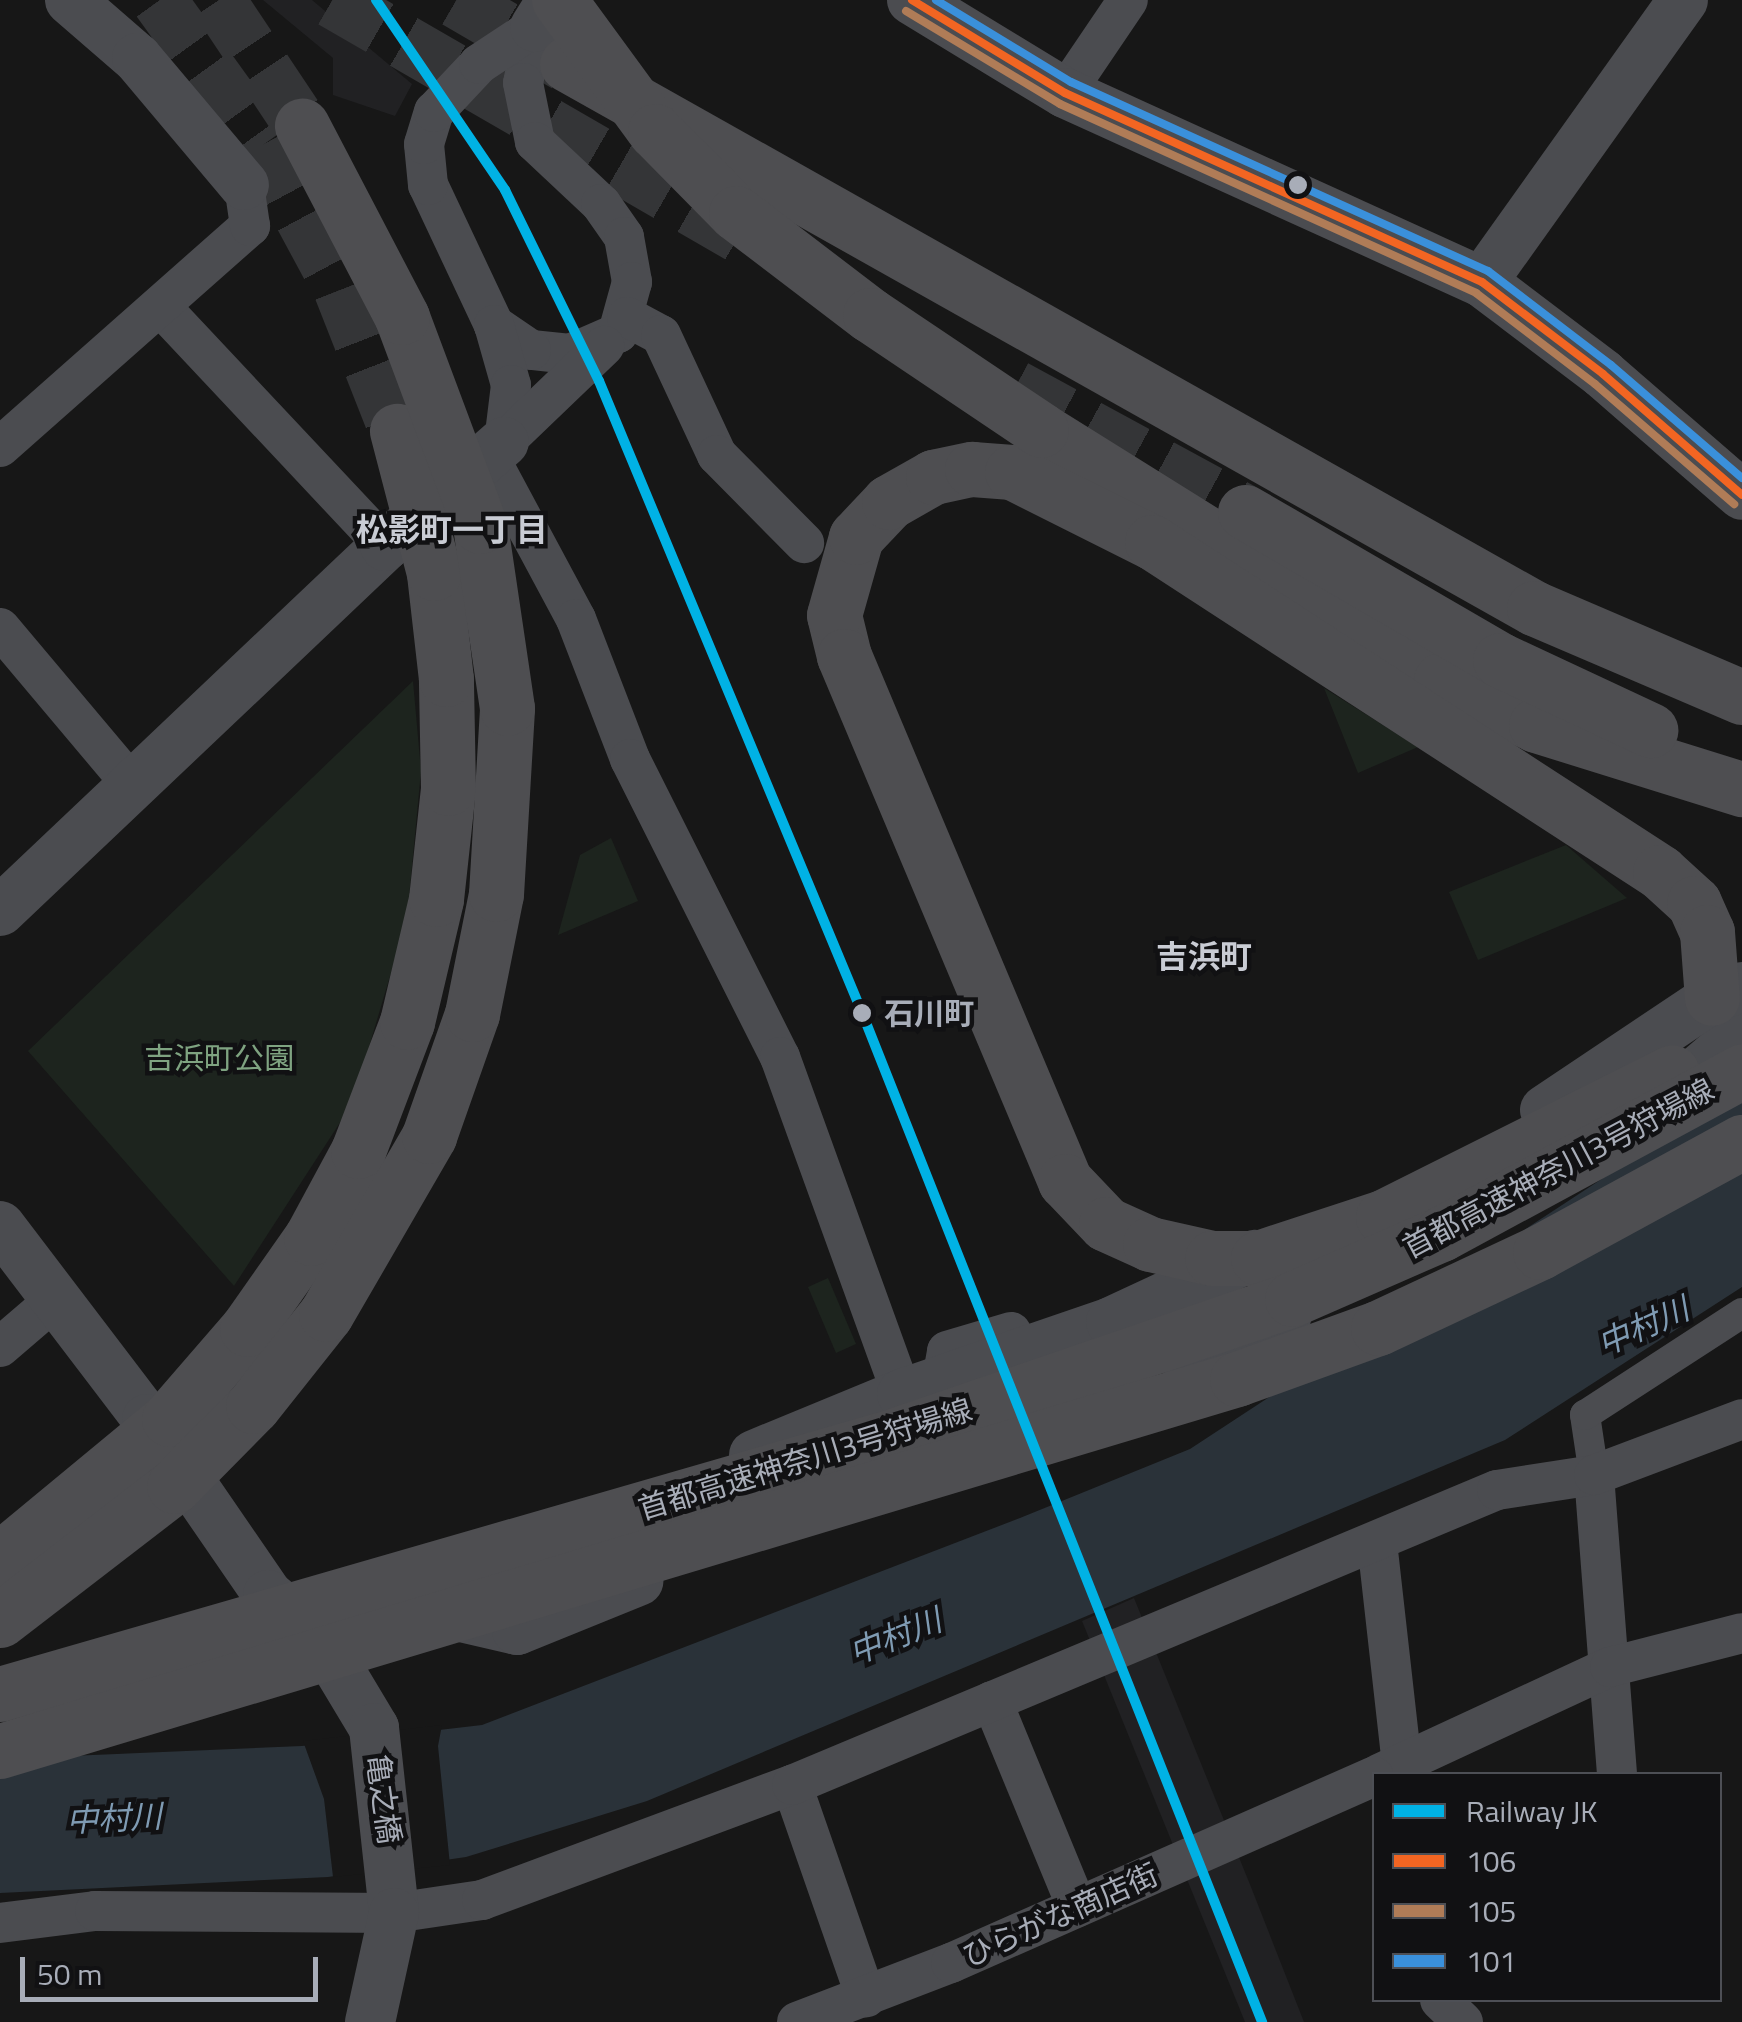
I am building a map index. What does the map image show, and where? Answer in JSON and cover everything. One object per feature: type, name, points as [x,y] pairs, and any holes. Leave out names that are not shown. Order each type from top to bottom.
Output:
[{"type":"highway","points":[[553,23],[1534,608],[1742,697]]},
{"type":"highway","points":[[553,23],[736,213],[1041,430],[1441,680],[1536,725],[1742,789]]},
{"type":"highway","points":[[0,1620],[174,1486],[253,1406],[326,1314],[430,1136],[472,1014],[505,814],[507,708],[497,611],[480,526],[442,413],[366,237],[302,126]]},
{"type":"highway","points":[[0,1559],[170,1419],[247,1329],[311,1238],[358,1150],[407,1022],[436,899],[448,788],[446,679],[434,573],[397,431]]},
{"type":"highway","points":[[972,469],[1012,472],[1152,542],[1660,872],[1694,903],[1734,1014],[1383,1217],[1320,1241],[1258,1258],[1212,1258],[1150,1244],[1106,1224],[1065,1181],[859,692],[834,615],[840,577],[856,537],[888,502],[933,477],[972,469]]},
{"type":"highway","points":[[1246,512],[1500,660],[1682,744],[1742,763]]},
{"type":"highway","name":"首都高速神奈川3号狩場線","points":[[0,1694],[888,1438],[1292,1299],[1441,1234],[1742,1070]]},
{"type":"highway","name":"首都高速神奈川3号狩場線","points":[[0,1751],[1237,1379],[1396,1319],[1540,1252],[1742,1142]]},
{"type":"street","points":[[0,446],[250,226],[244,184],[137,58],[70,0]]},
{"type":"street","points":[[912,0],[1065,93],[1482,282],[1603,374],[1742,495]]},
{"type":"street","points":[[1065,93],[1128,0]]},
{"type":"street","points":[[1482,282],[1684,0]]},
{"type":"street","points":[[553,23],[479,64],[434,112],[424,144],[428,185],[494,324],[510,386],[496,448],[576,619],[630,759],[780,1057],[922,1387]]},
{"type":"street","points":[[0,910],[384,546],[496,448],[622,325],[632,282],[624,238],[602,204],[536,142],[523,83],[553,23]]},
{"type":"street","points":[[453,92],[484,85],[527,102]]},
{"type":"street","points":[[160,306],[384,546]]},
{"type":"street","points":[[494,324],[531,350],[570,354],[622,325],[661,334],[716,456],[804,543]]},
{"type":"street","points":[[0,628],[134,787]]},
{"type":"street","points":[[0,1712],[47,1708],[320,1638],[415,1606],[507,1536],[743,1460],[922,1387],[1111,1322],[1450,1166],[1618,1067],[1734,1014]]},
{"type":"street","points":[[415,1606],[517,1630],[1312,1306],[1667,1098],[1734,1014]]},
{"type":"street","points":[[0,1226],[268,1594],[320,1638]]},
{"type":"street","points":[[0,1347],[56,1298]]},
{"type":"street","points":[[1618,1772],[1594,1475],[1585,1416],[1742,1313]]},
{"type":"street","points":[[0,1923],[95,1911],[394,1892],[482,1900],[792,1785],[1497,1490],[1594,1475],[1742,1419]]},
{"type":"street","points":[[1377,1542],[1390,1772]]},
{"type":"street","name":"ひらがな商店街","points":[[1390,1772],[1610,1667],[1742,1633]]},
{"type":"street","name":"亀之橋","points":[[320,1638],[374,1728],[394,1892],[390,1958],[370,2022]]},
{"type":"street","points":[[992,1701],[1077,1907]]},
{"type":"street","name":"ひらがな商店街","points":[[797,2022],[866,1998],[1372,1780]]},
{"type":"street","points":[[792,1785],[866,1998]]},
{"type":"street","points":[[1442,2002],[1463,2022]]},
{"type":"shaded area","points":[[263,0],[312,0],[412,84],[395,116],[333,95],[333,58]]},
{"type":"shaded area","points":[[1134,1598],[1304,2022],[1245,2022],[1082,1621]]},
{"type":"green space","name":"吉浜町公園","points":[[413,681],[421,771],[407,919],[352,1104],[234,1286],[28,1051]]},
{"type":"green space","points":[[1324,688],[1418,747],[1358,773]]},
{"type":"green space","points":[[611,838],[638,901],[558,935],[580,855]]},
{"type":"green space","points":[[1566,845],[1627,898],[1478,960],[1449,892]]},
{"type":"green space","points":[[828,1278],[856,1344],[836,1353],[808,1287]]},
{"type":"water","name":"中村川","points":[[1742,1087],[1742,1287],[1505,1440],[647,1801],[466,1857],[328,1877],[0,1893],[0,1759],[302,1746],[482,1725],[1020,1518],[1190,1449]]},
{"type":"pier","points":[[442,1725],[438,1746],[450,1865],[333,1877],[324,1799],[303,1741]]},
{"type":"tunnel","points":[[159,0],[263,144],[341,289],[397,431]]},
{"type":"tunnel","points":[[218,0],[302,126]]},
{"type":"tunnel","points":[[332,0],[760,247]]},
{"type":"tunnel","points":[[456,0],[566,64]]},
{"type":"tunnel","points":[[1015,387],[1245,512]]},
{"type":"rail line","name":"JK","points":[[376,0],[505,190],[599,381],[861,1010],[1262,2022]]},
{"type":"transit line","name":"106","points":[[912,0],[1065,93],[1482,282],[1603,374],[1742,495]]},
{"type":"transit line","name":"101","points":[[936,0],[1071,82],[1488,271],[1611,365],[1742,478]]},
{"type":"transit line","name":"105","points":[[906,11],[1060,104],[1476,293],[1595,384],[1734,504]]},
{"type":"place","name":"石川町","points":[[862,1013]]},
{"type":"district","name":"松影町一丁目","points":[[452,529]]},
{"type":"district","name":"吉浜町","points":[[1204,956]]}]
